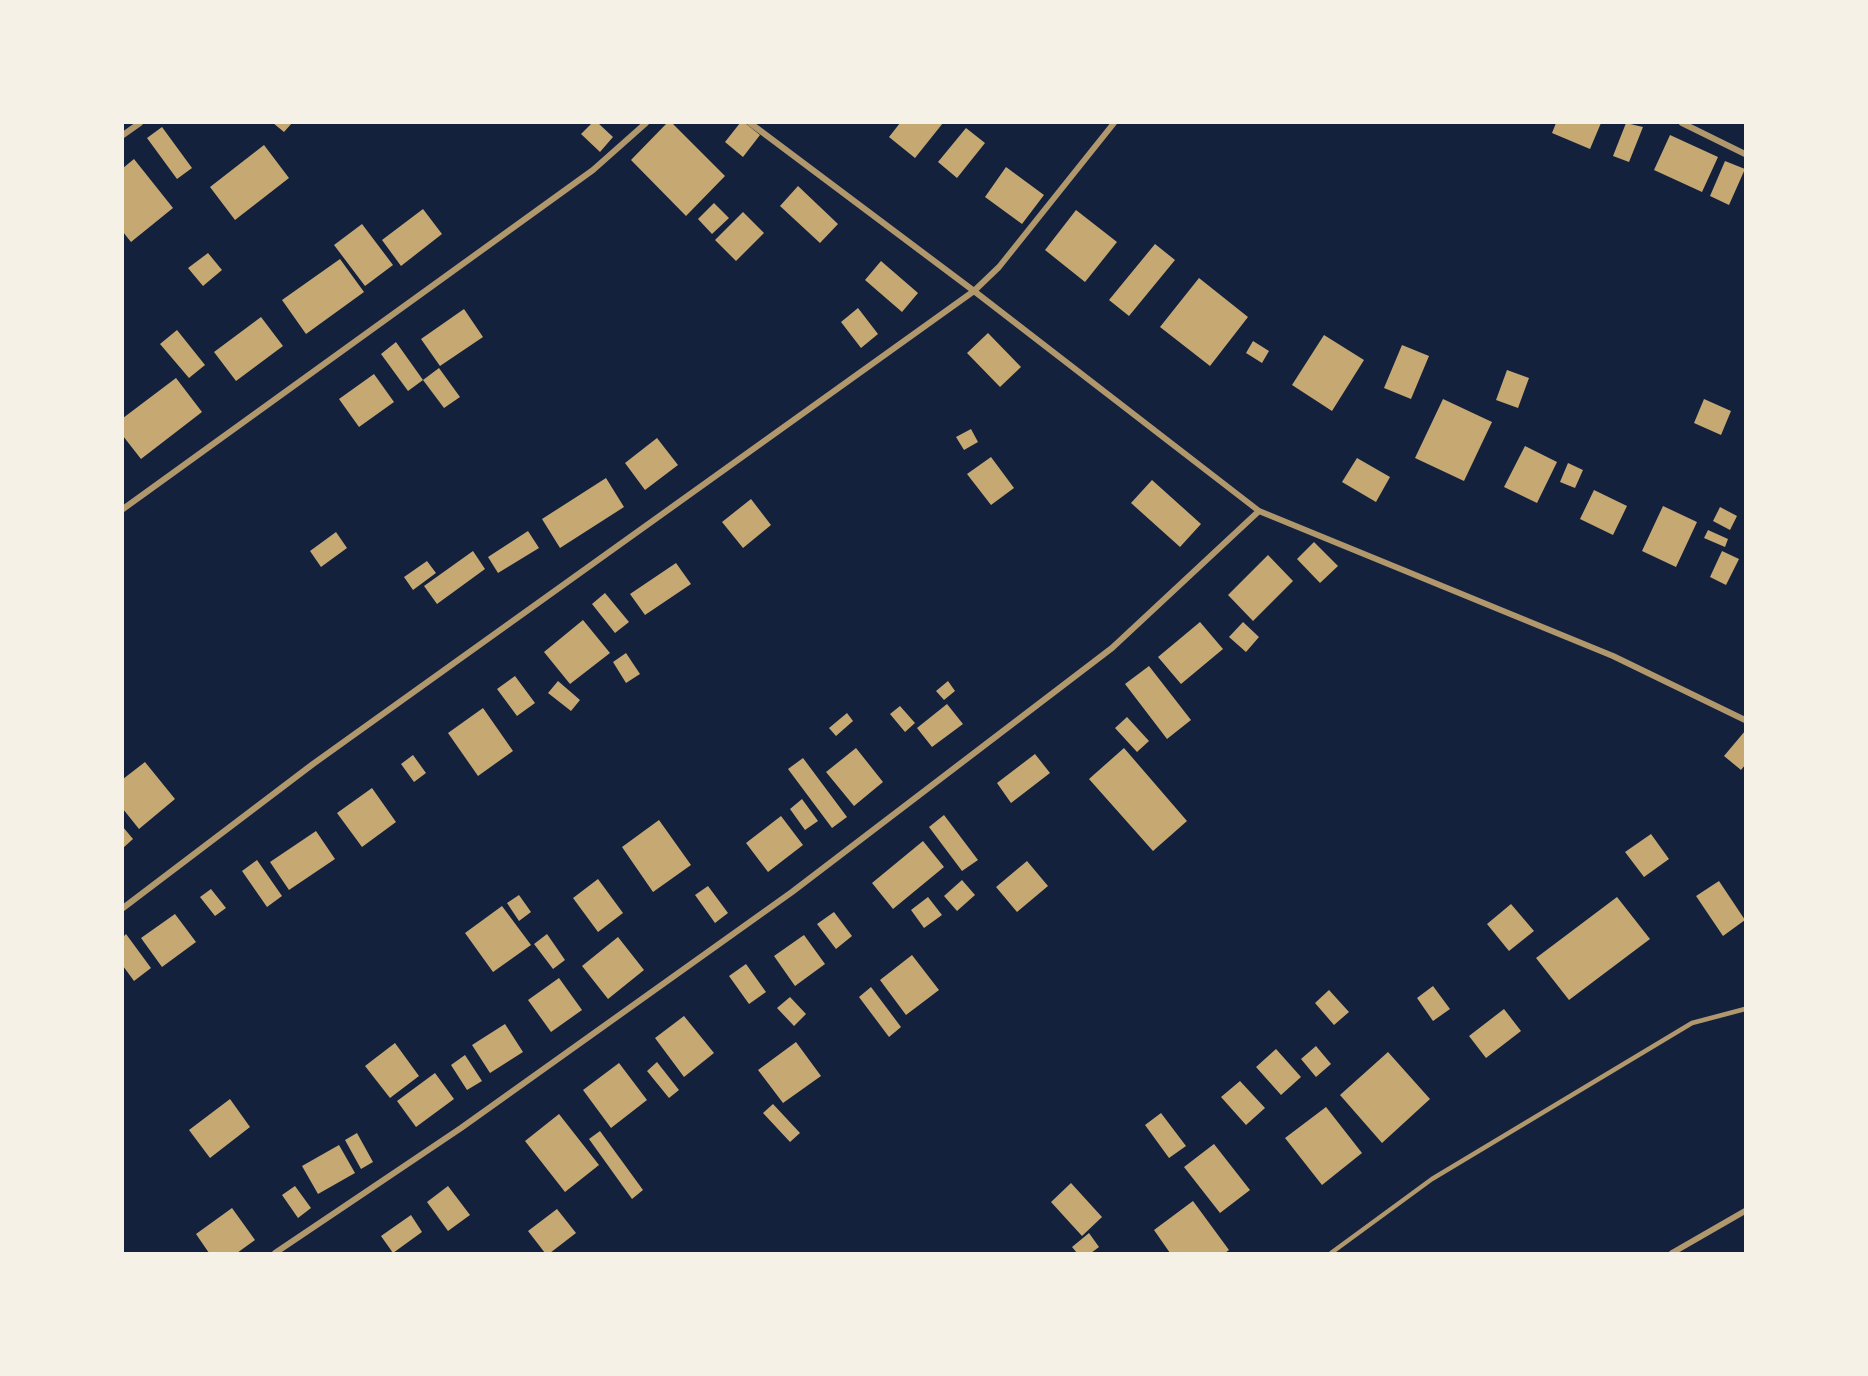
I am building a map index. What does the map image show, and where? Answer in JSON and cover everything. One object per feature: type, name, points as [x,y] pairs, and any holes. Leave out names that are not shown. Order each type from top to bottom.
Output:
[{"type":"street","points":[[123,135],[140,123]]},
{"type":"street","points":[[123,509],[593,170],[646,123]]},
{"type":"street","points":[[750,123],[974,291],[1259,510],[1613,656],[1745,720]]},
{"type":"street","points":[[123,908],[313,764],[974,291],[999,267],[1114,123]]},
{"type":"street","points":[[1682,123],[1745,154]]},
{"type":"street","points":[[275,1253],[461,1128],[792,892],[1112,648],[1259,510]]},
{"type":"street","points":[[1672,1253],[1745,1211]]},
{"type":"lane","points":[[1331,1253],[1432,1179],[1692,1023],[1745,1009]]},
{"type":"building","points":[[273,123],[292,123],[284,132]]},
{"type":"building","points":[[592,123],[598,123],[613,137],[600,152],[581,134]]},
{"type":"building","points":[[667,123],[672,123],[725,176],[686,216],[631,160]]},
{"type":"building","points":[[740,123],[745,123],[760,135],[743,157],[725,142]]},
{"type":"building","points":[[900,123],[943,123],[915,158],[889,137]]},
{"type":"building","points":[[1556,123],[1601,123],[1590,149],[1552,133]]},
{"type":"building","points":[[1626,123],[1643,127],[1629,162],[1613,156]]},
{"type":"building","points":[[162,127],[192,168],[177,179],[147,138]]},
{"type":"building","points":[[966,128],[985,143],[957,178],[938,162]]},
{"type":"building","points":[[1670,135],[1718,157],[1702,192],[1654,170]]},
{"type":"building","points":[[264,145],[289,178],[235,220],[210,187]]},
{"type":"building","points":[[134,159],[173,208],[131,242],[123,232],[123,168]]},
{"type":"building","points":[[1725,161],[1745,169],[1729,205],[1710,196]]},
{"type":"building","points":[[1006,167],[1044,195],[1022,224],[985,197]]},
{"type":"building","points":[[798,186],[838,224],[820,243],[780,206]]},
{"type":"building","points":[[714,203],[729,218],[712,234],[698,219]]},
{"type":"building","points":[[423,209],[442,234],[401,266],[382,240]]},
{"type":"building","points":[[1076,210],[1117,242],[1085,282],[1045,250]]},
{"type":"building","points":[[743,212],[764,233],[736,261],[715,240]]},
{"type":"building","points":[[362,224],[393,265],[365,286],[334,245]]},
{"type":"building","points":[[1155,244],[1175,260],[1129,316],[1109,300]]},
{"type":"building","points":[[208,253],[222,270],[203,286],[188,268]]},
{"type":"building","points":[[340,259],[364,292],[306,334],[282,300]]},
{"type":"building","points":[[881,261],[918,293],[902,312],[865,280]]},
{"type":"building","points":[[1199,278],[1248,317],[1210,366],[1160,327]]},
{"type":"building","points":[[858,308],[878,334],[861,348],[841,322]]},
{"type":"building","points":[[464,309],[483,337],[440,366],[421,339]]},
{"type":"building","points":[[261,317],[283,346],[236,381],[214,352]]},
{"type":"building","points":[[177,330],[205,365],[189,378],[160,344]]},
{"type":"building","points":[[988,333],[1021,367],[1000,387],[967,353]]},
{"type":"building","points":[[1324,335],[1364,360],[1332,411],[1292,385]]},
{"type":"building","points":[[1253,341],[1269,351],[1262,363],[1246,353]]},
{"type":"building","points":[[396,342],[423,380],[408,391],[381,354]]},
{"type":"building","points":[[1402,345],[1429,356],[1411,399],[1384,388]]},
{"type":"building","points":[[439,368],[460,397],[444,408],[423,380]]},
{"type":"building","points":[[1507,370],[1529,378],[1518,408],[1496,400]]},
{"type":"building","points":[[374,374],[394,402],[359,427],[339,399]]},
{"type":"building","points":[[176,378],[202,412],[141,459],[123,436],[123,418]]},
{"type":"building","points":[[1443,399],[1492,422],[1464,481],[1415,458]]},
{"type":"building","points":[[1704,399],[1731,411],[1721,435],[1694,423]]},
{"type":"building","points":[[971,429],[978,442],[964,450],[956,437]]},
{"type":"building","points":[[657,438],[678,465],[645,490],[625,463]]},
{"type":"building","points":[[1525,446],[1557,462],[1537,503],[1504,487]]},
{"type":"building","points":[[991,457],[1014,488],[991,505],[967,474]]},
{"type":"building","points":[[1357,458],[1390,477],[1376,502],[1342,482]]},
{"type":"building","points":[[1568,463],[1583,470],[1575,488],[1560,482]]},
{"type":"building","points":[[606,478],[624,507],[560,548],[542,519]]},
{"type":"building","points":[[1152,480],[1201,524],[1180,547],[1131,503]]},
{"type":"building","points":[[1594,490],[1627,506],[1613,535],[1580,519]]},
{"type":"building","points":[[751,499],[771,525],[743,548],[722,522]]},
{"type":"building","points":[[1663,506],[1697,522],[1676,567],[1642,551]]},
{"type":"building","points":[[1720,507],[1737,516],[1730,530],[1713,521]]},
{"type":"building","points":[[1708,530],[1728,539],[1725,547],[1704,538]]},
{"type":"building","points":[[528,531],[539,548],[498,573],[488,557]]},
{"type":"building","points":[[336,532],[347,548],[321,567],[310,551]]},
{"type":"building","points":[[1314,542],[1338,566],[1320,583],[1297,559]]},
{"type":"building","points":[[473,551],[485,569],[437,604],[424,586]]},
{"type":"building","points":[[1722,551],[1739,559],[1726,585],[1710,577]]},
{"type":"building","points":[[1268,555],[1293,581],[1253,621],[1228,595]]},
{"type":"building","points":[[427,561],[436,573],[413,590],[404,577]]},
{"type":"building","points":[[676,563],[691,584],[645,615],[630,594]]},
{"type":"building","points":[[605,593],[629,622],[615,633],[592,604]]},
{"type":"building","points":[[583,620],[610,653],[570,684],[544,652]]},
{"type":"building","points":[[1200,622],[1223,649],[1181,684],[1158,657]]},
{"type":"building","points":[[1243,622],[1259,637],[1246,652],[1229,637]]},
{"type":"building","points":[[626,653],[640,674],[626,683],[613,662]]},
{"type":"building","points":[[1149,666],[1191,720],[1167,739],[1125,684]]},
{"type":"building","points":[[515,676],[535,703],[517,716],[497,689]]},
{"type":"building","points":[[558,681],[580,700],[571,711],[548,693]]},
{"type":"building","points":[[948,681],[955,691],[944,700],[936,691]]},
{"type":"building","points":[[947,704],[963,724],[932,747],[917,728]]},
{"type":"building","points":[[900,706],[915,723],[905,732],[890,714]]},
{"type":"building","points":[[483,708],[513,751],[478,776],[448,733]]},
{"type":"building","points":[[847,713],[853,721],[836,736],[829,728]]},
{"type":"building","points":[[1127,717],[1149,741],[1137,752],[1115,728]]},
{"type":"building","points":[[1745,731],[1745,765],[1741,770],[1724,756]]},
{"type":"building","points":[[856,748],[883,782],[854,806],[826,772]]},
{"type":"building","points":[[1124,748],[1187,821],[1153,851],[1089,779]]},
{"type":"building","points":[[1035,754],[1050,773],[1011,803],[997,783]]},
{"type":"building","points":[[413,755],[426,773],[414,782],[401,764]]},
{"type":"building","points":[[803,758],[847,817],[832,828],[788,769]]},
{"type":"building","points":[[145,762],[175,799],[139,829],[123,809],[123,779]]},
{"type":"building","points":[[372,788],[396,822],[362,847],[337,813]]},
{"type":"building","points":[[802,799],[818,821],[805,830],[790,809]]},
{"type":"building","points":[[944,815],[978,860],[962,871],[929,827]]},
{"type":"building","points":[[781,816],[803,845],[768,872],[746,843]]},
{"type":"building","points":[[659,820],[691,865],[653,892],[622,847]]},
{"type":"building","points":[[123,827],[133,839],[123,848]]},
{"type":"building","points":[[316,831],[335,859],[289,890],[270,862]]},
{"type":"building","points":[[1651,834],[1669,859],[1644,877],[1625,852]]},
{"type":"building","points":[[923,841],[944,867],[893,909],[872,883]]},
{"type":"building","points":[[257,860],[282,896],[267,907],[242,871]]},
{"type":"building","points":[[1027,861],[1048,886],[1017,912],[996,887]]},
{"type":"building","points":[[598,879],[623,913],[598,932],[573,898]]},
{"type":"building","points":[[962,880],[975,895],[957,911],[944,896]]},
{"type":"building","points":[[1719,881],[1745,920],[1723,936],[1696,896]]},
{"type":"building","points":[[708,886],[728,913],[715,923],[695,895]]},
{"type":"building","points":[[211,889],[226,908],[215,916],[200,897]]},
{"type":"building","points":[[519,895],[531,912],[519,921],[507,903]]},
{"type":"building","points":[[928,897],[942,915],[924,928],[911,910]]},
{"type":"building","points":[[1617,897],[1650,939],[1569,1000],[1536,958]]},
{"type":"building","points":[[1511,904],[1534,931],[1509,951],[1487,924]]},
{"type":"building","points":[[502,906],[531,945],[493,972],[465,933]]},
{"type":"building","points":[[834,912],[852,936],[836,949],[817,924]]},
{"type":"building","points":[[175,914],[196,942],[162,967],[141,938]]},
{"type":"building","points":[[126,934],[151,968],[134,981],[123,966],[123,937]]},
{"type":"building","points":[[547,934],[565,960],[553,969],[534,944]]},
{"type":"building","points":[[804,935],[825,964],[795,986],[774,956]]},
{"type":"building","points":[[618,937],[644,970],[608,999],[582,966]]},
{"type":"building","points":[[912,955],[939,990],[906,1015],[880,980]]},
{"type":"building","points":[[746,964],[766,992],[749,1004],[729,976]]},
{"type":"building","points":[[559,978],[582,1010],[551,1032],[528,1000]]},
{"type":"building","points":[[1433,986],[1450,1009],[1433,1021],[1417,998]]},
{"type":"building","points":[[871,987],[901,1027],[889,1037],[859,997]]},
{"type":"building","points":[[1329,990],[1349,1012],[1334,1025],[1315,1003]]},
{"type":"building","points":[[790,997],[806,1014],[794,1026],[777,1008]]},
{"type":"building","points":[[1504,1009],[1521,1031],[1486,1058],[1469,1036]]},
{"type":"building","points":[[684,1016],[714,1053],[684,1077],[655,1038]]},
{"type":"building","points":[[505,1024],[523,1052],[490,1073],[472,1045]]},
{"type":"building","points":[[796,1042],[821,1076],[783,1103],[758,1070]]},
{"type":"building","points":[[395,1043],[419,1076],[390,1098],[365,1066]]},
{"type":"building","points":[[1316,1046],[1331,1064],[1316,1077],[1301,1059]]},
{"type":"building","points":[[1276,1049],[1301,1077],[1281,1095],[1256,1067]]},
{"type":"building","points":[[1388,1052],[1430,1099],[1382,1143],[1340,1095]]},
{"type":"building","points":[[465,1055],[482,1081],[467,1090],[451,1065]]},
{"type":"building","points":[[657,1062],[679,1090],[669,1098],[647,1071]]},
{"type":"building","points":[[619,1063],[647,1100],[611,1128],[583,1090]]},
{"type":"building","points":[[435,1073],[454,1099],[416,1127],[397,1101]]},
{"type":"building","points":[[1240,1081],[1265,1108],[1246,1125],[1221,1097]]},
{"type":"building","points":[[230,1099],[250,1127],[210,1158],[189,1130]]},
{"type":"building","points":[[773,1104],[800,1133],[790,1142],[763,1113]]},
{"type":"building","points":[[1326,1107],[1362,1153],[1322,1185],[1285,1138]]},
{"type":"building","points":[[1161,1113],[1186,1146],[1169,1158],[1145,1125]]},
{"type":"building","points":[[559,1114],[599,1165],[565,1192],[525,1141]]},
{"type":"building","points":[[600,1131],[643,1190],[632,1199],[589,1139]]},
{"type":"building","points":[[357,1133],[373,1162],[361,1169],[345,1140]]},
{"type":"building","points":[[1214,1144],[1250,1190],[1220,1213],[1184,1167]]},
{"type":"building","points":[[339,1145],[355,1173],[318,1194],[302,1166]]},
{"type":"building","points":[[1071,1183],[1102,1217],[1082,1236],[1051,1202]]},
{"type":"building","points":[[295,1186],[311,1208],[298,1218],[282,1195]]},
{"type":"building","points":[[448,1186],[470,1215],[448,1231],[427,1202]]},
{"type":"building","points":[[1193,1201],[1229,1250],[1225,1253],[1170,1253],[1154,1230]]},
{"type":"building","points":[[232,1208],[255,1240],[237,1253],[209,1253],[196,1234]]},
{"type":"building","points":[[557,1209],[576,1233],[550,1253],[545,1253],[528,1231]]},
{"type":"building","points":[[411,1215],[422,1232],[393,1253],[381,1236]]},
{"type":"building","points":[[1089,1233],[1099,1247],[1091,1253],[1077,1253],[1072,1247]]}]
